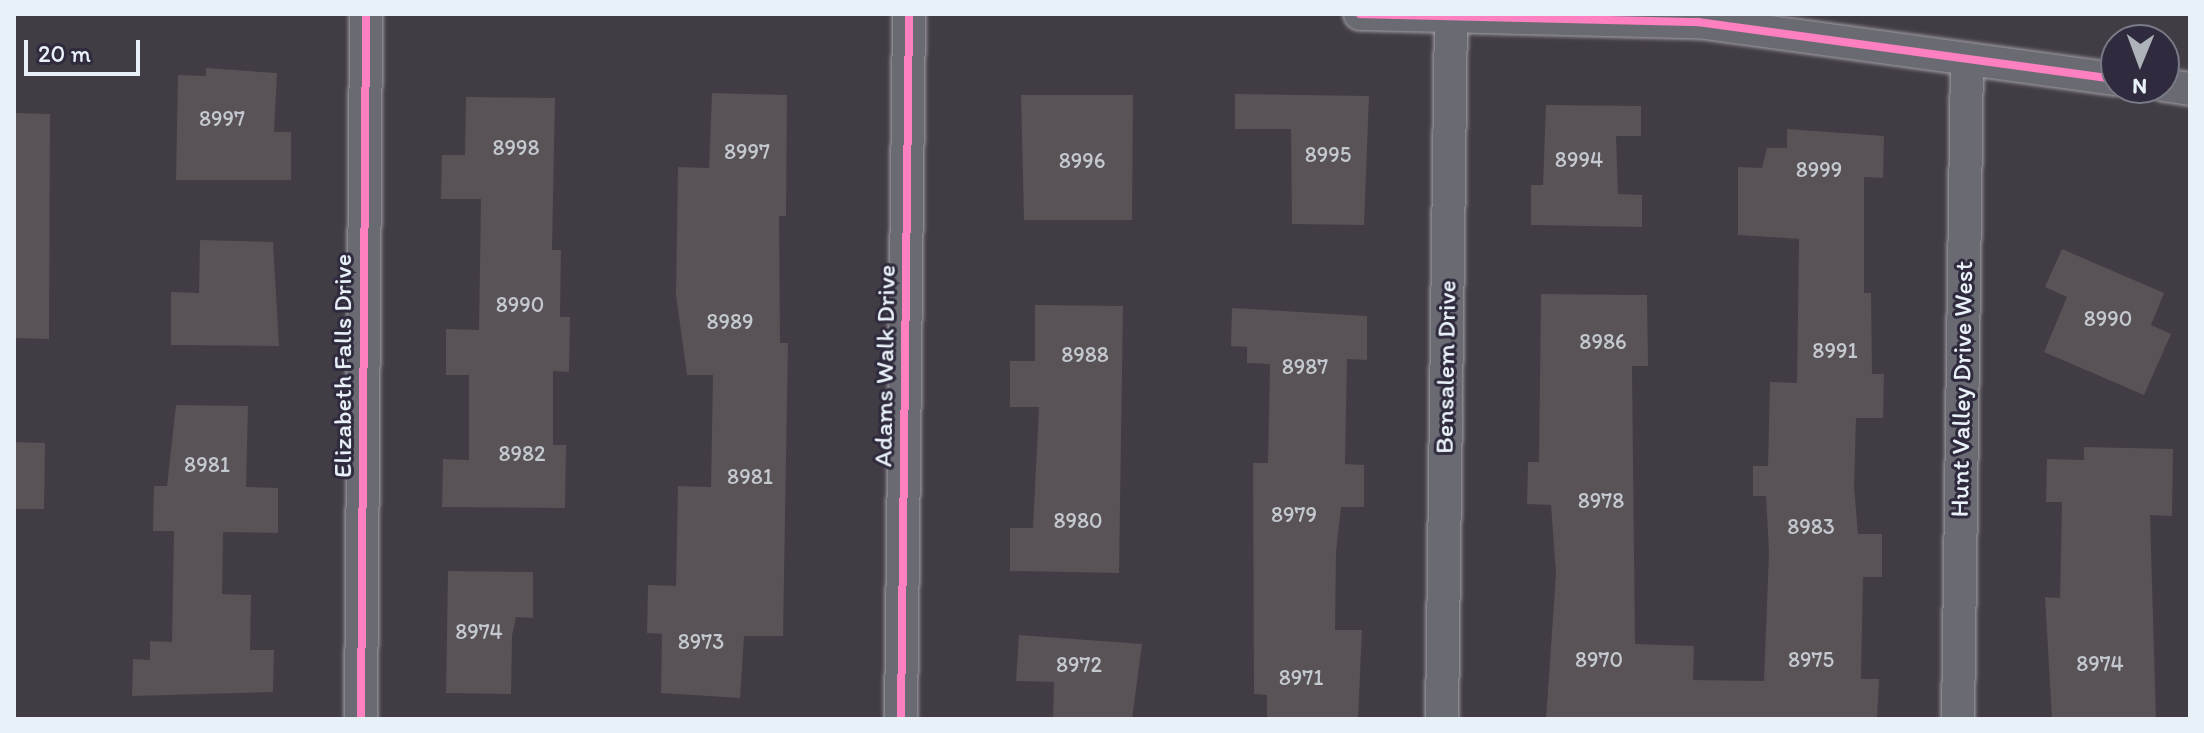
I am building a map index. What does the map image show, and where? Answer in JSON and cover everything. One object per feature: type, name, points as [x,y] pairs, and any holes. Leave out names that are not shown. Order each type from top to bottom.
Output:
[{"type":"street","name":"Elizabeth Falls Drive","points":[[361,719],[366,14]]},
{"type":"street","name":"Adams Walk Drive","points":[[901,719],[909,14]]},
{"type":"street","points":[[1360,14],[1698,22],[2100,77]]},
{"type":"street","name":"Bensalem Drive","points":[[1442,719],[1451,15]]},
{"type":"street","name":"Hunt Valley Drive West","points":[[1958,719],[1967,59]]},
{"type":"building","points":[[206,68],[277,73],[274,132],[291,132],[291,180],[176,180],[178,75],[206,76]]},
{"type":"building","points":[[712,93],[787,95],[786,216],[779,216],[780,343],[788,343],[783,636],[744,636],[740,698],[661,693],[662,634],[647,633],[648,585],[676,586],[678,486],[711,487],[713,375],[687,375],[676,295],[678,167],[709,168]]},
{"type":"building","points":[[1235,94],[1369,96],[1364,225],[1292,224],[1291,129],[1235,129]]},
{"type":"building","points":[[1021,95],[1133,95],[1132,220],[1024,220]]},
{"type":"building","points":[[466,97],[555,98],[552,250],[561,250],[560,317],[570,317],[569,372],[553,371],[553,445],[566,445],[565,508],[442,507],[443,459],[469,460],[469,375],[446,375],[446,329],[479,330],[481,199],[441,199],[442,155],[465,155]]},
{"type":"building","points":[[1546,105],[1641,106],[1641,136],[1616,136],[1618,194],[1642,195],[1642,227],[1531,225],[1531,185],[1543,185]]},
{"type":"building","points":[[14,113],[50,114],[49,339],[14,338]]},
{"type":"building","points":[[1787,129],[1884,136],[1883,178],[1864,177],[1864,293],[1871,293],[1872,374],[1884,374],[1883,418],[1856,418],[1854,487],[1858,534],[1882,534],[1882,577],[1863,577],[1861,679],[1879,679],[1877,719],[1546,719],[1556,574],[1551,505],[1527,504],[1528,462],[1539,462],[1541,294],[1647,295],[1648,366],[1632,366],[1635,644],[1694,646],[1693,680],[1764,681],[1769,553],[1766,496],[1753,496],[1753,466],[1768,466],[1770,382],[1797,383],[1799,239],[1738,235],[1738,167],[1762,168],[1767,148],[1787,148]]},
{"type":"building","points":[[200,240],[273,242],[279,346],[171,345],[171,292],[199,293]]},
{"type":"building","points":[[2062,249],[2164,293],[2151,325],[2171,334],[2144,395],[2044,352],[2067,297],[2045,287]]},
{"type":"building","points":[[1035,305],[1123,306],[1119,573],[1010,571],[1010,528],[1033,528],[1039,407],[1010,407],[1010,361],[1035,361]]},
{"type":"building","points":[[1232,308],[1367,316],[1367,360],[1347,359],[1345,464],[1364,465],[1364,507],[1341,507],[1336,552],[1335,630],[1362,630],[1358,719],[1267,719],[1267,695],[1254,694],[1253,463],[1268,463],[1270,364],[1247,363],[1247,347],[1231,346]]},
{"type":"building","points":[[176,405],[248,406],[246,487],[278,488],[278,533],[223,532],[222,594],[251,595],[250,650],[274,650],[273,692],[132,696],[133,659],[150,660],[150,641],[172,642],[174,531],[153,531],[154,486],[167,486]]},
{"type":"building","points":[[14,442],[45,443],[44,509],[14,509]]},
{"type":"building","points":[[2084,447],[2173,449],[2172,516],[2150,515],[2156,719],[2052,719],[2045,597],[2060,598],[2062,502],[2046,502],[2047,459],[2084,460]]},
{"type":"building","points":[[448,571],[533,572],[533,618],[516,617],[512,636],[511,694],[446,693]]},
{"type":"building","points":[[1019,635],[1142,644],[1132,719],[1053,719],[1054,682],[1016,681]]},
{"type":"cycle path","points":[[361,719],[366,14]]},
{"type":"cycle path","points":[[901,719],[909,14]]},
{"type":"cycle path","points":[[1360,14],[1698,22],[2100,77]]}]
